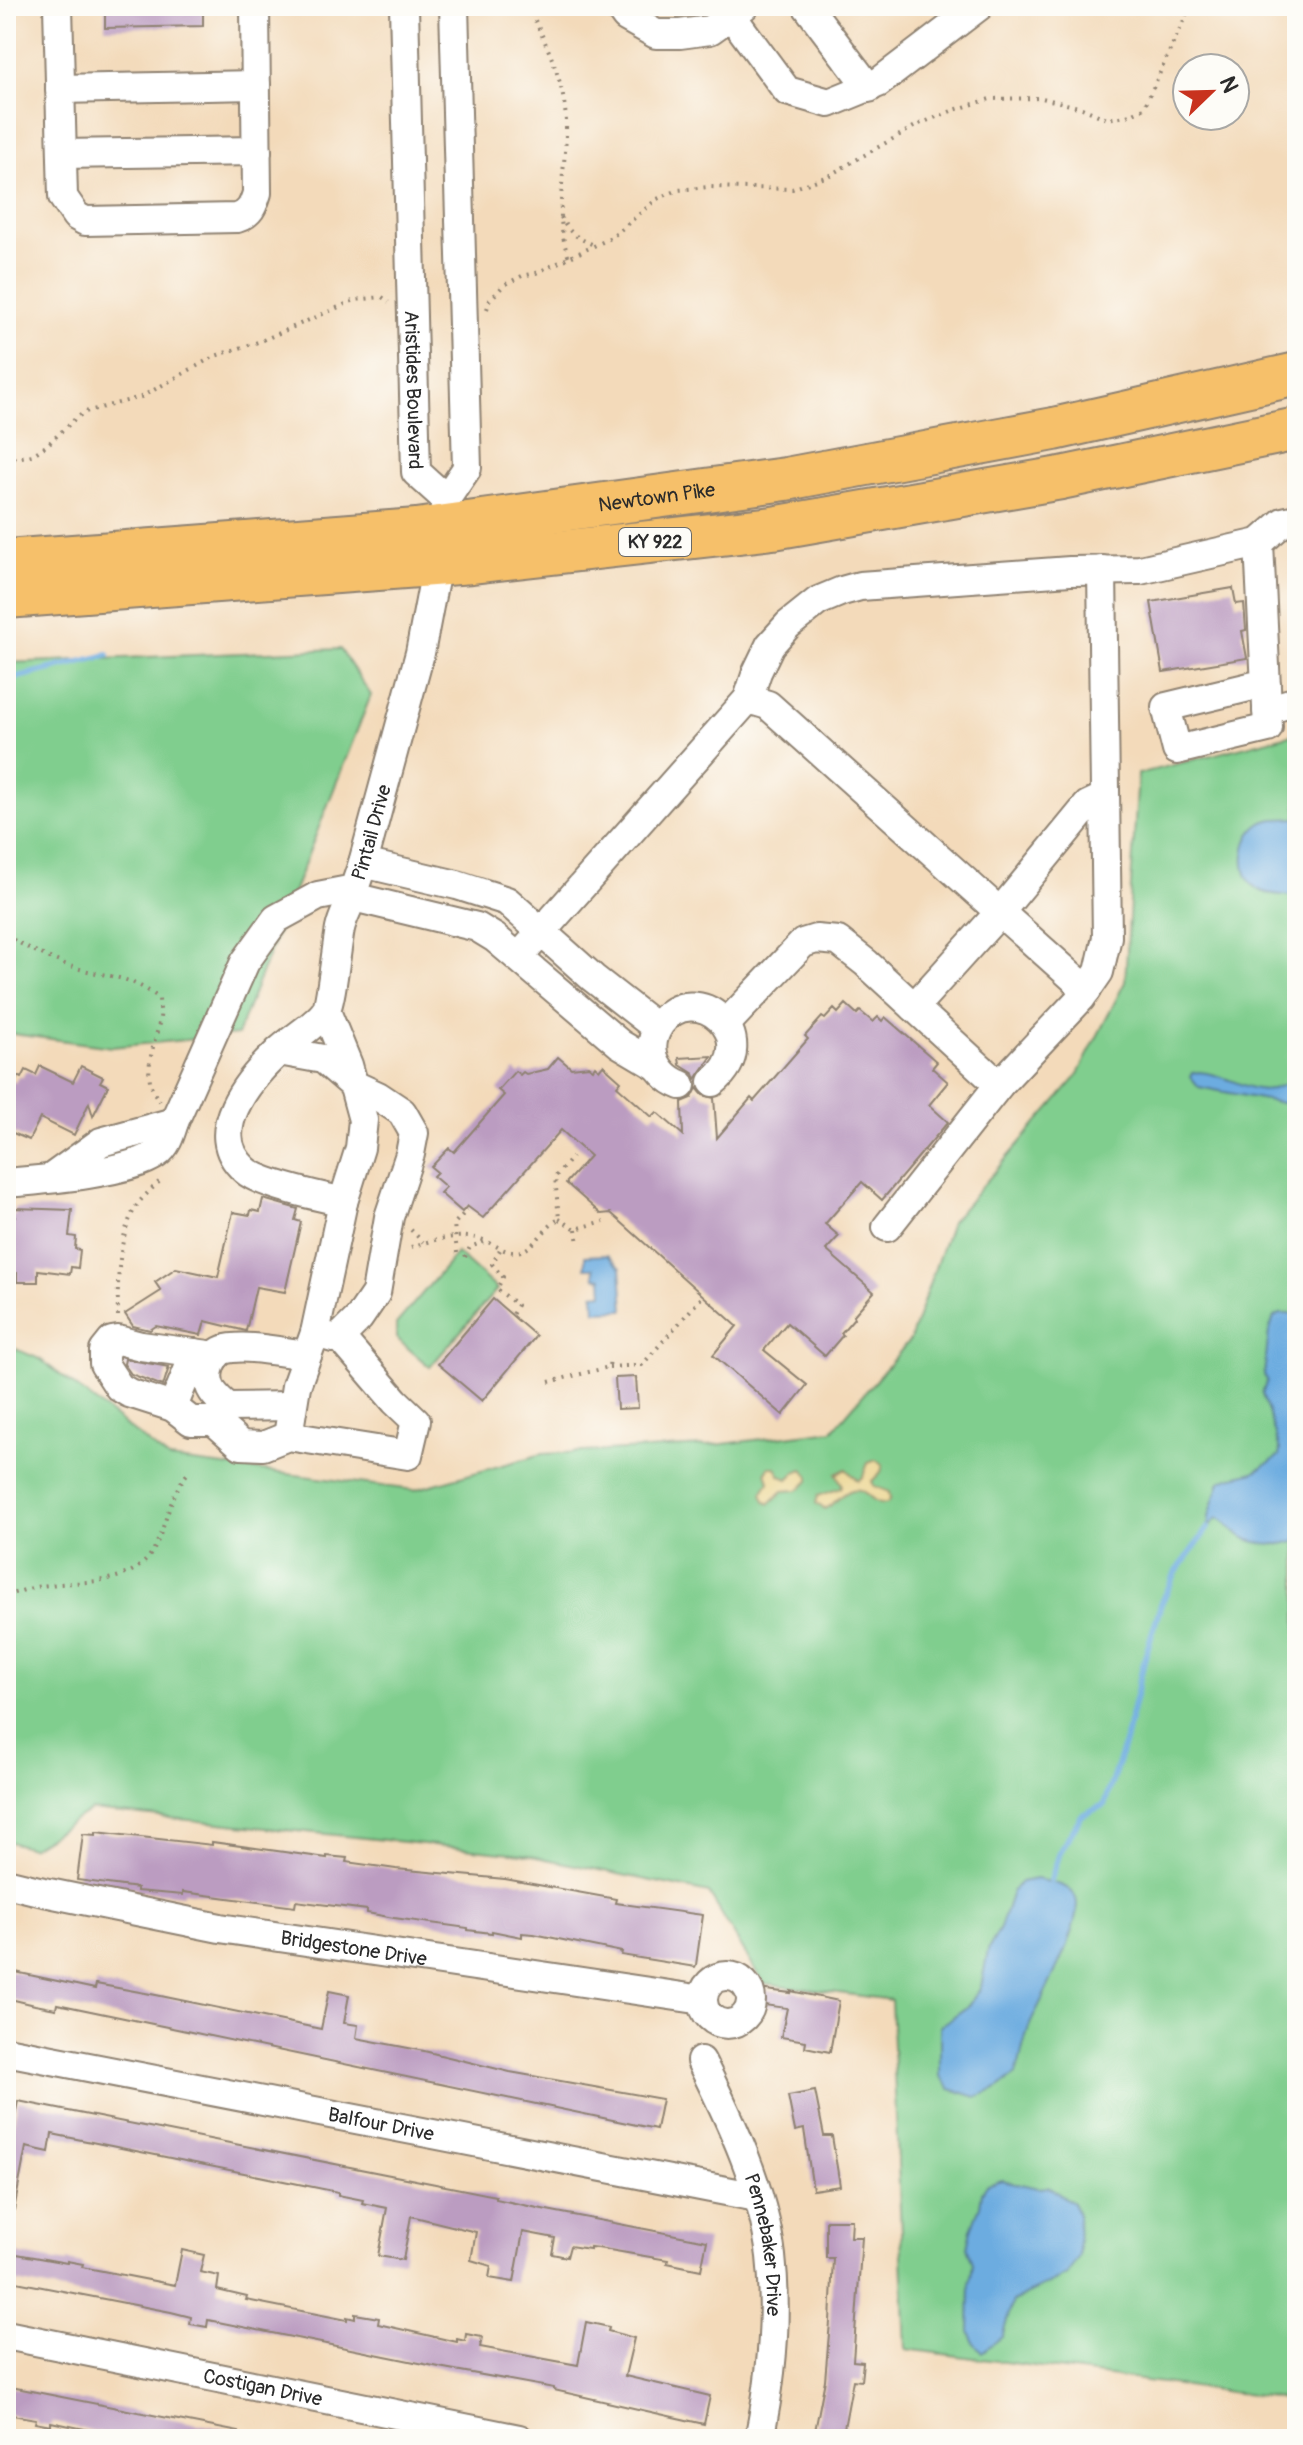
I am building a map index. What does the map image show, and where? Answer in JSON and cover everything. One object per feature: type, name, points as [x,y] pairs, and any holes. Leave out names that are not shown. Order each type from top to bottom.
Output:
[{"type":"highway","name":"Newtown Pike","points":[[6,597],[786,479],[1054,429],[1297,374]]},
{"type":"highway","name":"Newtown Pike","points":[[6,561],[442,530],[600,549],[773,528],[1061,478],[1297,429]]},
{"type":"street","points":[[58,6],[63,197],[76,216],[85,221],[246,216],[257,193],[255,6]]},
{"type":"street","name":"Aristides Boulevard","points":[[404,6],[416,472],[442,530]]},
{"type":"street","name":"Aristides Boulevard","points":[[442,530],[467,468],[454,6]]},
{"type":"street","points":[[618,6],[626,17],[656,34],[710,30],[738,11],[787,91],[829,103],[869,88],[979,6]]},
{"type":"street","points":[[807,6],[869,88]]},
{"type":"street","points":[[60,89],[256,85]]},
{"type":"street","points":[[62,154],[257,151]]},
{"type":"street","points":[[519,957],[748,699],[770,645],[788,625],[818,601],[860,586],[1140,570],[1259,543],[1283,522],[1297,519]]},
{"type":"street","name":"Pintail Drive","points":[[6,1183],[131,1165],[154,1155],[167,1144],[245,962],[276,919],[318,896],[357,883],[420,653],[442,530]]},
{"type":"street","points":[[1259,543],[1266,697],[1297,701]]},
{"type":"street","points":[[887,1227],[999,1085],[1087,990],[1099,972],[1107,937],[1102,570]]},
{"type":"street","points":[[748,699],[768,705],[1087,990]]},
{"type":"street","points":[[914,1007],[1000,912],[1088,805],[1105,797]]},
{"type":"street","points":[[357,883],[457,885],[507,901],[593,978],[657,1028]]},
{"type":"street","points":[[357,883],[477,927],[495,938],[620,1044],[681,1085]]},
{"type":"street","points":[[288,1436],[296,1386],[321,1342],[343,1202],[360,1148],[363,1120],[348,1065],[326,1011],[341,923],[357,883]]},
{"type":"street","points":[[726,1024],[803,943],[816,939],[838,941],[999,1085]]},
{"type":"street","points":[[657,1066],[653,1040],[665,1017],[677,1010],[703,1008],[716,1014],[726,1024],[733,1050],[730,1062],[713,1082]]},
{"type":"street","points":[[326,1011],[279,1051],[250,1081],[235,1105],[228,1131],[232,1153],[246,1172],[279,1186],[343,1202]]},
{"type":"street","points":[[279,1051],[323,1059],[352,1084],[402,1112],[414,1133],[389,1217],[376,1293],[359,1318],[321,1342],[240,1348],[205,1355],[118,1340],[112,1341],[104,1351],[104,1364],[119,1387],[173,1407],[191,1421],[221,1414],[291,1406]]},
{"type":"street","points":[[205,1355],[211,1361],[207,1378],[221,1414],[241,1445],[263,1446],[288,1436],[408,1455],[416,1421],[321,1342]]},
{"type":"street","points":[[173,1407],[205,1355]]},
{"type":"street","name":"Bridgestone Drive","points":[[6,1883],[220,1928],[703,2000]]},
{"type":"street","name":"Balfour Drive","points":[[6,2051],[757,2197]]},
{"type":"street","name":"Pennebaker Drive","points":[[701,2061],[740,2146],[771,2254],[774,2350],[759,2439]]},
{"type":"street","name":"Costigan Drive","points":[[6,2335],[519,2439]]},
{"type":"path","points":[[528,6],[563,93],[566,122],[559,214],[562,241],[569,258]]},
{"type":"path","points":[[486,312],[490,300],[504,285],[611,238],[657,199],[678,190],[708,187],[792,189],[828,176],[917,125],[990,99],[1042,98],[1082,108],[1107,119],[1127,116],[1144,108],[1190,6]]},
{"type":"path","points":[[559,214],[566,229],[594,245]]},
{"type":"path","points":[[6,460],[32,455],[85,412],[141,397],[215,356],[261,341],[346,304],[382,297],[389,302],[393,313]]},
{"type":"path","points":[[6,936],[38,954],[96,973],[123,977],[142,985],[159,998],[161,1014],[149,1075],[155,1096],[175,1121]]},
{"type":"path","points":[[559,1219],[555,1177],[572,1157]]},
{"type":"path","points":[[118,1340],[119,1261],[123,1238],[139,1202],[170,1171]]},
{"type":"path","points":[[457,1253],[454,1224],[467,1210]]},
{"type":"path","points":[[559,1219],[576,1229],[604,1221]]},
{"type":"path","points":[[411,1247],[423,1242],[477,1238],[500,1250],[520,1252],[528,1249],[551,1223],[559,1219]]},
{"type":"path","points":[[576,1229],[578,1244]]},
{"type":"path","points":[[465,1257],[470,1247],[486,1241]]},
{"type":"path","points":[[500,1250],[492,1264],[503,1277],[497,1289],[517,1305],[512,1315]]},
{"type":"path","points":[[549,1382],[609,1367],[642,1365],[704,1295]]},
{"type":"path","points":[[609,1367],[610,1357]]},
{"type":"path","points":[[6,1595],[37,1586],[92,1583],[143,1565],[154,1550],[166,1522],[177,1485],[188,1473]]},
{"type":"green space","points":[[340,649],[371,695],[237,1035],[112,1047],[6,1033],[6,663]]},
{"type":"green space","points":[[1297,733],[1297,2401],[906,2349],[891,2000],[763,1983],[709,1893],[522,1854],[91,1810],[31,1848],[6,1841],[6,1345],[40,1359],[169,1459],[414,1490],[542,1454],[707,1446],[833,1430],[910,1340],[951,1222],[1076,1078],[1125,982],[1138,774]]},
{"type":"green space","points":[[457,1253],[497,1289],[430,1367],[396,1338],[396,1324]]},
{"type":"sand","points":[[876,1460],[883,1464],[881,1472],[872,1481],[874,1486],[889,1492],[887,1503],[877,1502],[862,1491],[852,1490],[824,1509],[816,1503],[818,1496],[841,1488],[836,1474],[846,1469],[858,1481],[868,1463]]},
{"type":"sand","points":[[769,1467],[776,1467],[781,1476],[788,1479],[803,1469],[809,1475],[809,1481],[798,1490],[783,1491],[769,1504],[762,1493],[769,1482],[766,1472]]},
{"type":"water","points":[[1297,818],[1297,897],[1259,890],[1252,884],[1244,867],[1248,838],[1264,822]]},
{"type":"water","points":[[1199,1072],[1259,1090],[1283,1085],[1297,1076],[1297,1106],[1199,1087],[1191,1077]]},
{"type":"water","points":[[607,1255],[621,1268],[624,1310],[595,1311],[594,1294],[603,1293],[602,1278],[595,1277],[594,1268],[585,1268],[585,1256]]},
{"type":"water","points":[[1297,1314],[1297,1540],[1272,1544],[1247,1539],[1217,1518],[1208,1528],[1220,1482],[1254,1472],[1279,1456],[1280,1450],[1262,1393],[1267,1381],[1264,1375],[1269,1331],[1274,1317]]},
{"type":"water","points":[[1036,1879],[1068,1889],[1075,1896],[1077,1907],[1060,1961],[1029,2027],[1016,2075],[994,2090],[976,2097],[950,2089],[940,2076],[940,2026],[968,2006],[981,1987],[988,1950],[1000,1928],[1012,1892],[1020,1882]]},
{"type":"water","points":[[1002,2180],[1038,2188],[1048,2187],[1073,2203],[1078,2215],[1079,2256],[1067,2275],[1013,2301],[1002,2337],[982,2352],[969,2331],[973,2263],[967,2247],[982,2193],[987,2185]]},
{"type":"building","points":[[105,6],[203,6],[203,26],[105,28]]},
{"type":"building","points":[[1233,588],[1236,604],[1244,603],[1246,630],[1242,631],[1247,658],[1163,672],[1151,602]]},
{"type":"building","points":[[846,1004],[873,1022],[878,1017],[882,1021],[885,1017],[937,1062],[932,1068],[948,1082],[929,1105],[948,1122],[882,1200],[862,1182],[825,1224],[839,1236],[826,1250],[874,1292],[825,1356],[787,1323],[764,1350],[807,1385],[783,1415],[713,1355],[737,1326],[611,1213],[601,1214],[566,1183],[590,1156],[561,1130],[483,1218],[467,1206],[462,1212],[440,1193],[446,1187],[433,1176],[437,1172],[431,1167],[449,1148],[454,1152],[504,1095],[498,1090],[515,1071],[520,1075],[548,1069],[558,1057],[571,1068],[589,1066],[593,1069],[595,1066],[599,1070],[603,1065],[621,1081],[617,1086],[652,1117],[657,1112],[683,1135],[682,1102],[692,1098],[697,1088],[703,1095],[714,1098],[717,1138],[808,1039],[805,1036],[822,1017],[825,1019],[834,1009],[838,1013]]},
{"type":"building","points":[[712,1056],[696,1079],[694,1074],[680,1065],[679,1058]]},
{"type":"building","points":[[40,1066],[73,1082],[81,1066],[103,1077],[100,1082],[108,1086],[93,1116],[89,1103],[74,1135],[40,1118],[29,1140],[6,1130],[6,1078],[15,1083],[26,1070],[36,1075]]},
{"type":"building","points":[[263,1199],[298,1209],[295,1220],[301,1222],[285,1292],[256,1287],[246,1331],[205,1321],[201,1335],[156,1326],[150,1330],[133,1326],[125,1314],[161,1291],[155,1282],[176,1268],[218,1277],[233,1212],[250,1215],[251,1210],[260,1212]]},
{"type":"building","points":[[15,1208],[72,1210],[69,1236],[76,1237],[75,1249],[80,1250],[78,1268],[71,1267],[70,1274],[38,1270],[38,1282],[17,1282],[17,1273],[6,1273],[6,1216],[15,1216]]},
{"type":"building","points":[[493,1299],[536,1336],[482,1401],[438,1364]]},
{"type":"building","points":[[125,1359],[169,1367],[163,1386],[131,1374],[124,1364]]},
{"type":"building","points":[[636,1377],[638,1408],[617,1409],[615,1378]]},
{"type":"building","points":[[96,1832],[212,1845],[212,1842],[347,1858],[346,1862],[396,1869],[505,1879],[616,1899],[615,1903],[703,1915],[696,1965],[621,1955],[622,1952],[534,1934],[522,1933],[522,1937],[468,1930],[367,1913],[367,1910],[296,1901],[295,1907],[183,1892],[183,1895],[137,1891],[137,1888],[77,1880],[83,1834],[96,1835]]},
{"type":"building","points":[[6,1970],[95,1989],[96,1984],[156,1995],[321,2029],[329,1991],[349,1995],[344,2023],[358,2025],[356,2038],[510,2072],[662,2099],[656,2129],[57,2004],[56,2009],[6,1998]]},
{"type":"building","points":[[758,1989],[791,1991],[839,2001],[830,2052],[805,2047],[806,2041],[781,2037],[787,2008],[756,2004]]},
{"type":"building","points":[[815,2091],[824,2136],[832,2136],[840,2186],[813,2190],[804,2129],[795,2131],[788,2096]]},
{"type":"building","points":[[18,2101],[707,2241],[701,2270],[667,2263],[668,2260],[590,2247],[570,2246],[567,2257],[552,2254],[555,2238],[523,2232],[514,2282],[489,2278],[491,2266],[471,2260],[476,2232],[411,2216],[403,2260],[378,2256],[387,2208],[362,2203],[363,2200],[338,2195],[338,2192],[52,2134],[49,2152],[26,2147],[14,2210],[6,2210],[6,2160]]},
{"type":"building","points":[[826,2220],[852,2220],[851,2237],[862,2237],[853,2361],[863,2362],[861,2381],[853,2380],[842,2439],[814,2436],[825,2380],[830,2322],[833,2258],[826,2258]]},
{"type":"building","points":[[182,2250],[204,2255],[200,2272],[219,2276],[217,2290],[247,2297],[246,2300],[347,2320],[347,2317],[355,2319],[355,2314],[379,2318],[378,2324],[457,2342],[457,2339],[465,2341],[466,2334],[482,2337],[480,2347],[578,2365],[586,2322],[609,2327],[608,2331],[634,2338],[625,2376],[710,2396],[704,2424],[554,2388],[208,2320],[207,2327],[190,2324],[191,2317],[171,2312],[6,2280],[11,2253],[83,2264],[82,2267],[175,2285]]},
{"type":"building","points":[[6,2386],[239,2432],[238,2439],[132,2439],[51,2422],[51,2426],[35,2423],[36,2419],[6,2414]]},
{"type":"waterway","points":[[6,680],[108,655]]},
{"type":"waterway","points":[[1051,1880],[1061,1849],[1082,1815],[1104,1805],[1125,1742],[1161,1604],[1175,1574],[1208,1528]]}]
